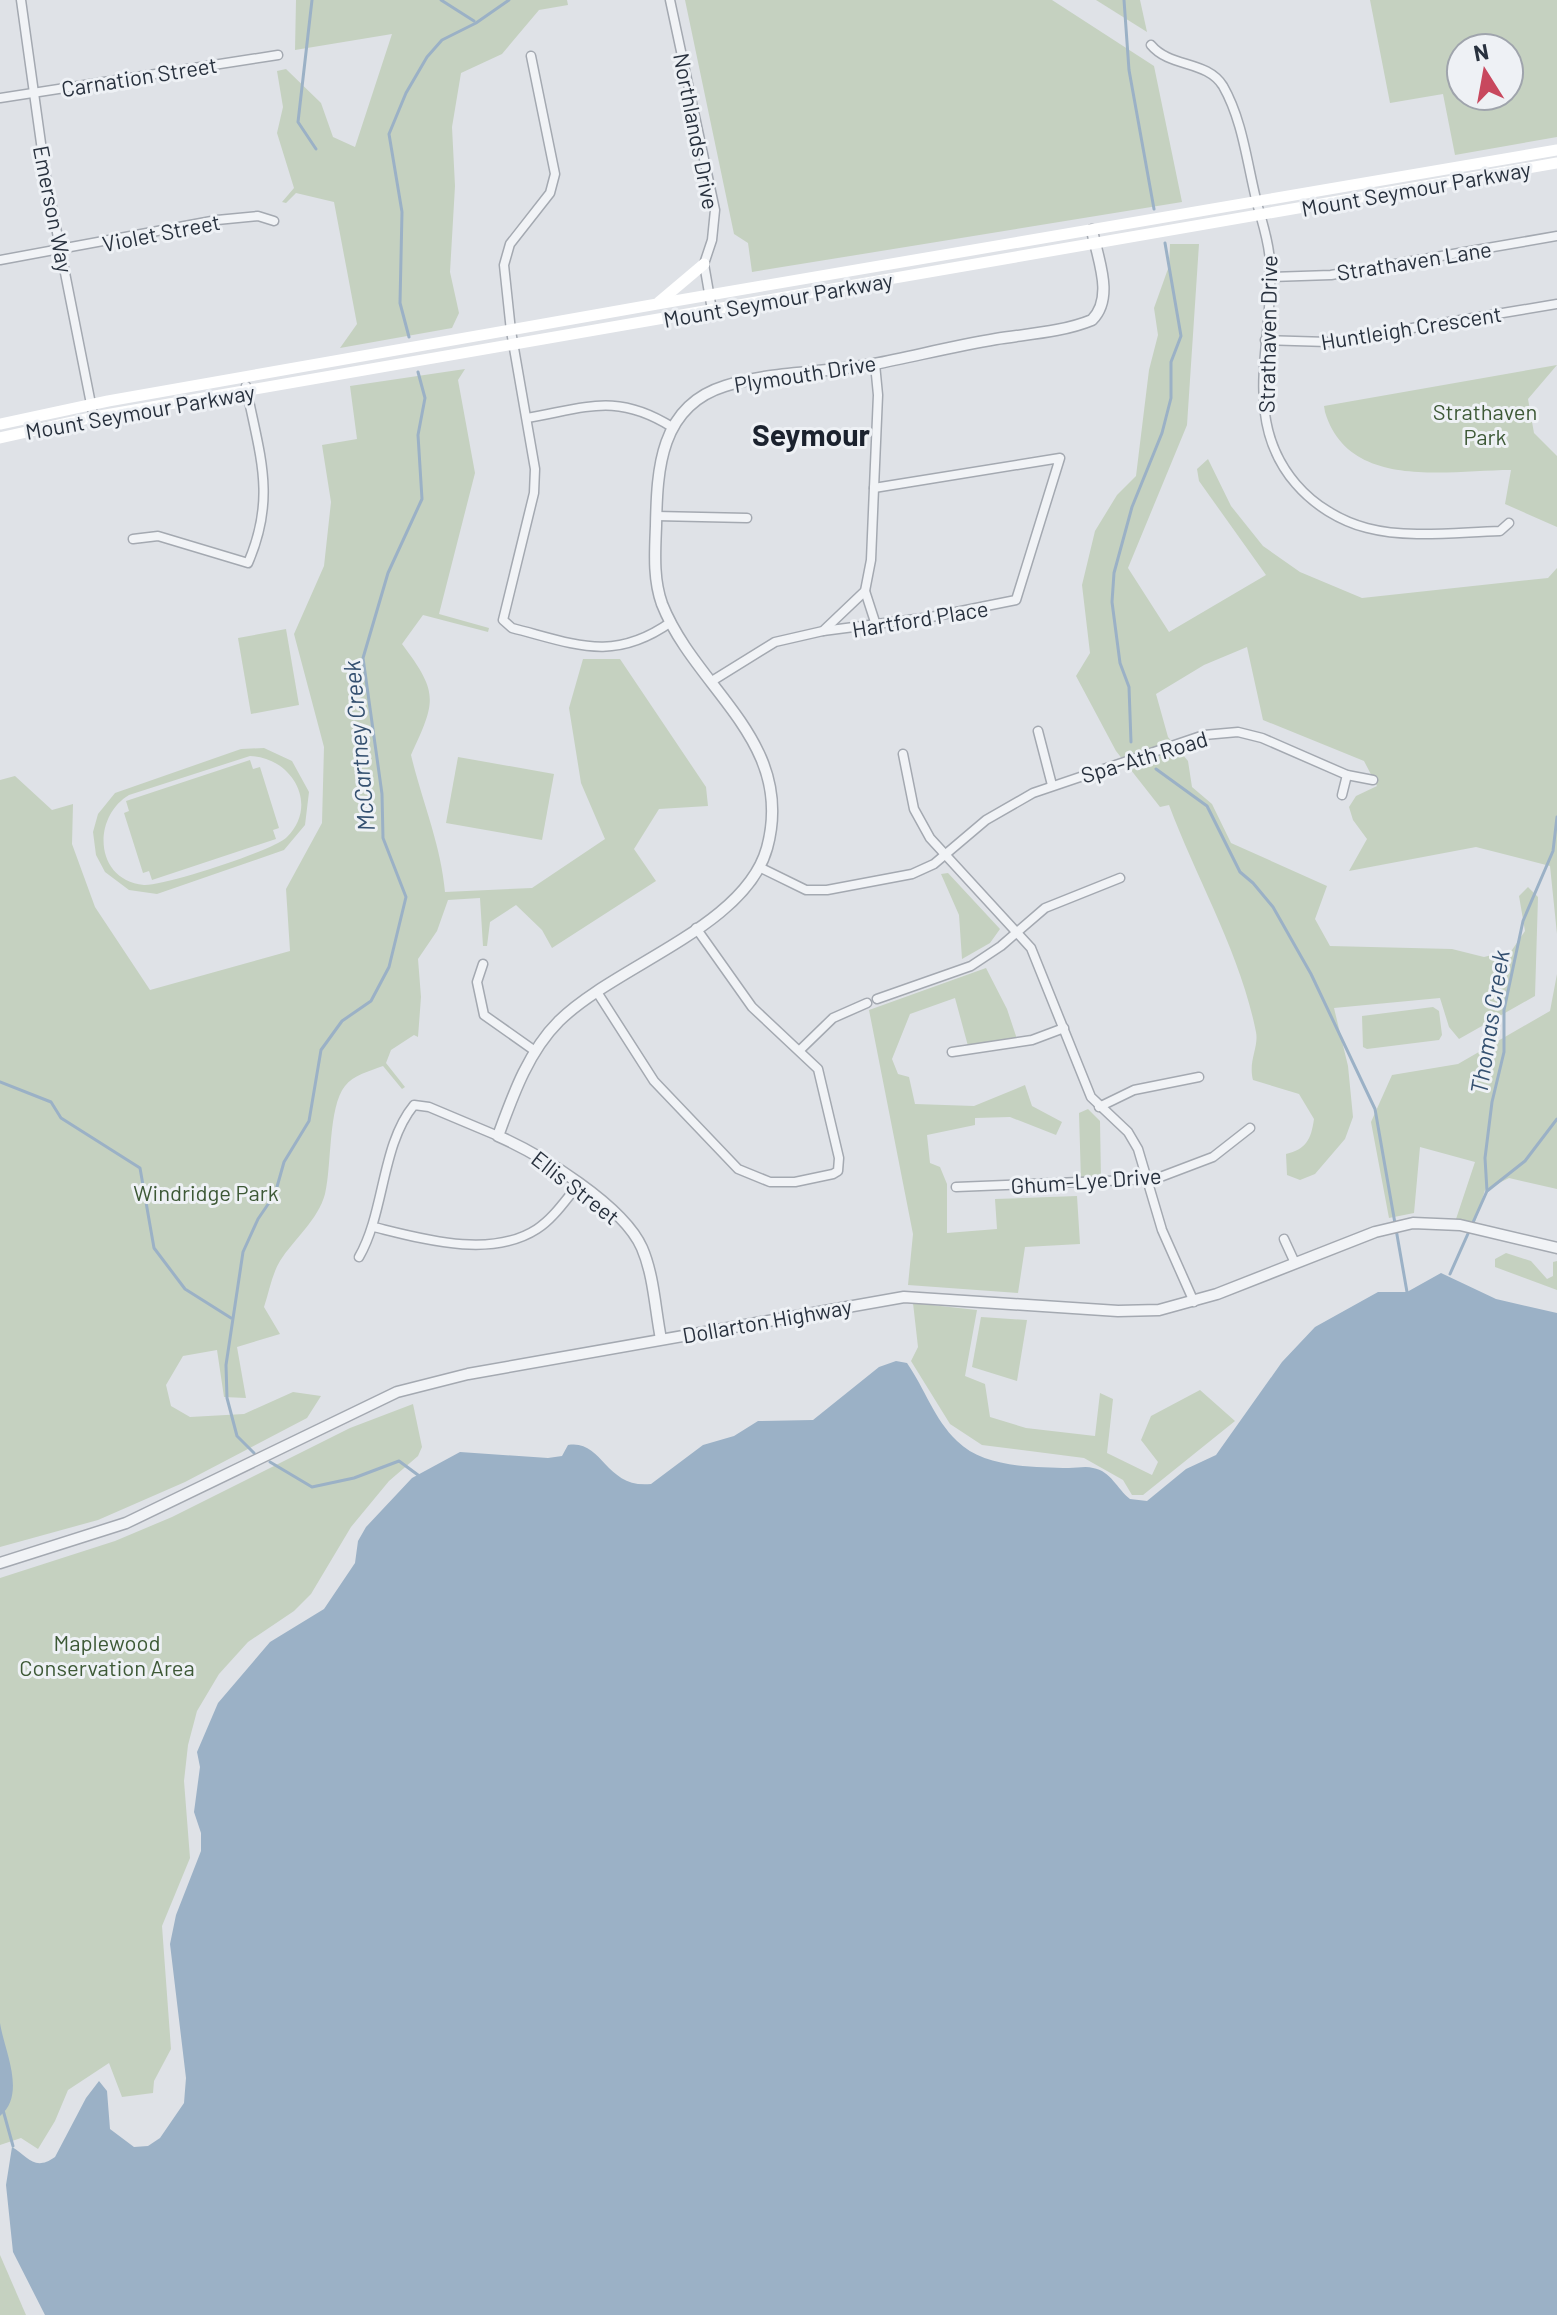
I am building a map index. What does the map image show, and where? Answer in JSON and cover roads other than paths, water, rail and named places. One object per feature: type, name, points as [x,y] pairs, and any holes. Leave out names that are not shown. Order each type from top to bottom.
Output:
[{"type":"main road","name":"Mount Seymour Parkway","points":[[0,424],[91,404],[657,304],[1557,150]]},
{"type":"main road","name":"Mount Seymour Parkway","points":[[0,438],[94,417],[1557,163]]},
{"type":"main road","points":[[657,304],[704,264]]},
{"type":"street","name":"Emerson Way","points":[[21,0],[45,172],[94,417]]},
{"type":"street","name":"Northlands Drive","points":[[670,0],[715,210],[712,240],[704,264],[712,310]]},
{"type":"street","name":"Strathaven Drive","points":[[1151,45],[1176,62],[1207,71],[1220,82],[1246,149],[1268,241],[1271,277],[1262,390],[1265,426],[1278,460],[1306,495],[1335,516],[1367,528],[1398,532],[1500,531],[1509,523]]},
{"type":"street","name":"Carnation Street","points":[[0,98],[278,55]]},
{"type":"street","points":[[531,56],[555,174],[550,193],[506,254],[503,275],[535,469],[534,493],[503,620],[512,628],[607,649],[624,647],[671,622]]},
{"type":"street","name":"Violet Street","points":[[0,260],[217,220],[258,216],[274,221]]},
{"type":"street","name":"Plymouth Drive","points":[[498,1136],[535,1051],[559,1021],[738,898],[759,867],[772,825],[770,785],[757,748],[671,622],[656,580],[658,462],[672,427],[695,401],[722,387],[763,378],[875,364],[1092,320],[1100,312],[1104,293],[1092,230]]},
{"type":"street","name":"Strathaven Lane","points":[[1271,277],[1331,275],[1557,236]]},
{"type":"street","name":"Huntleigh Crescent","points":[[1265,340],[1328,342],[1557,304]]},
{"type":"street","points":[[875,364],[878,395],[871,560],[865,591],[876,625]]},
{"type":"street","points":[[133,539],[158,536],[248,563],[266,508],[244,378]]},
{"type":"street","points":[[527,418],[621,404],[640,409],[672,427]]},
{"type":"street","name":"Hartford Place","points":[[712,681],[775,642],[823,631],[876,625],[1016,600],[1060,458],[874,488]]},
{"type":"street","points":[[656,516],[747,518]]},
{"type":"street","points":[[823,631],[865,591]]},
{"type":"street","name":"Spa-Ath Road","points":[[1038,731],[1052,785]]},
{"type":"street","name":"Spa-Ath Road","points":[[759,867],[785,883],[806,890],[851,886],[925,870],[986,820],[1052,785],[1204,735],[1238,732],[1262,738],[1347,775],[1373,780]]},
{"type":"street","points":[[903,754],[914,809],[930,838],[1017,930],[1040,964],[1088,1091],[1099,1107],[1133,1139],[1162,1230],[1194,1302]]},
{"type":"street","points":[[1342,795],[1347,775]]},
{"type":"street","points":[[877,999],[971,966],[1058,901],[1120,878]]},
{"type":"street","points":[[597,992],[668,1098],[738,1169],[759,1180],[795,1182],[838,1171],[822,1078],[800,1050],[752,1007],[696,928]]},
{"type":"street","points":[[483,964],[477,982],[484,1015],[535,1051]]},
{"type":"street","points":[[800,1050],[833,1018],[867,1003]]},
{"type":"street","points":[[952,1052],[1020,1042],[1064,1028]]},
{"type":"street","points":[[1099,1107],[1134,1090],[1199,1077]]},
{"type":"street","name":"Ellis Street","points":[[374,1227],[389,1164],[414,1105],[429,1107],[541,1156],[579,1184],[631,1231],[640,1245],[661,1339]]},
{"type":"street","name":"Ghum-Lye Drive","points":[[956,1187],[1155,1179],[1213,1157],[1250,1128]]},
{"type":"street","points":[[359,1257],[374,1227],[467,1246],[525,1235],[546,1222],[579,1184]]},
{"type":"street","name":"Dollarton Highway","points":[[0,1563],[126,1523],[419,1384],[913,1296],[1118,1311],[1159,1310],[1194,1302],[1375,1232],[1413,1223],[1460,1225],[1557,1248]]},
{"type":"street","points":[[1284,1239],[1295,1263]]},
{"type":"water","points":[[1441,1273],[1496,1299],[1557,1313],[1557,2315],[45,2315],[13,2252],[6,2185],[12,2147],[36,2163],[55,2157],[86,2098],[99,2081],[107,2091],[110,2129],[134,2147],[148,2146],[160,2138],[184,2103],[186,2078],[170,1944],[176,1915],[201,1851],[201,1833],[194,1812],[200,1767],[197,1752],[218,1703],[270,1642],[324,1609],[355,1563],[358,1541],[366,1527],[412,1478],[460,1452],[548,1458],[562,1456],[568,1445],[580,1445],[624,1479],[636,1484],[651,1484],[703,1445],[734,1436],[758,1421],[813,1420],[879,1367],[896,1361],[907,1363],[942,1423],[968,1450],[1010,1464],[1093,1468],[1109,1476],[1130,1499],[1147,1501],[1186,1469],[1216,1455],[1282,1362],[1315,1327],[1378,1292],[1407,1292]]},
{"type":"water","points":[[0,2023],[13,2084],[8,2107],[0,2116]]},
{"type":"waterway","points":[[312,0],[298,122],[316,149]]},
{"type":"waterway","points":[[441,0],[474,21]]},
{"type":"waterway","name":"McCartney Creek","points":[[409,337],[400,303],[402,212],[389,134],[406,93],[427,57],[442,40],[476,23],[509,0]]},
{"type":"waterway","points":[[1124,0],[1129,70],[1154,209]]},
{"type":"waterway","points":[[1131,742],[1129,687],[1120,663],[1112,602],[1114,573],[1132,507],[1162,433],[1171,398],[1171,362],[1181,336],[1165,243]]},
{"type":"waterway","name":"McCartney Creek","points":[[254,1453],[237,1436],[227,1398],[226,1365],[243,1252],[258,1219],[275,1194],[284,1162],[309,1121],[321,1050],[342,1021],[371,1001],[389,967],[406,897],[383,838],[382,794],[363,658],[388,573],[422,499],[418,435],[425,398],[418,372]]},
{"type":"waterway","points":[[1156,769],[1207,806],[1240,872],[1273,907],[1311,974],[1375,1109],[1407,1292]]},
{"type":"waterway","name":"Thomas Creek","points":[[1487,1191],[1485,1158],[1492,1102],[1504,1052],[1504,1010],[1523,921],[1553,851],[1557,817]]},
{"type":"waterway","points":[[0,1082],[51,1102],[61,1118],[140,1168],[154,1248],[185,1289],[231,1318]]},
{"type":"waterway","points":[[1450,1274],[1487,1191],[1525,1161],[1557,1119]]},
{"type":"waterway","name":"McCartney Creek","points":[[270,1462],[312,1487],[354,1478],[399,1461],[418,1475]]},
{"type":"waterway","points":[[3,2110],[13,2146]]},
{"type":"district","name":"Seymour","points":[[811,434]]},
{"type":"park label","name":"Strathaven Park","points":[[1485,424]]},
{"type":"park label","name":"Windridge Park","points":[[206,1192]]},
{"type":"park label","name":"Maplewood Conservation Area","points":[[107,1654]]}]
